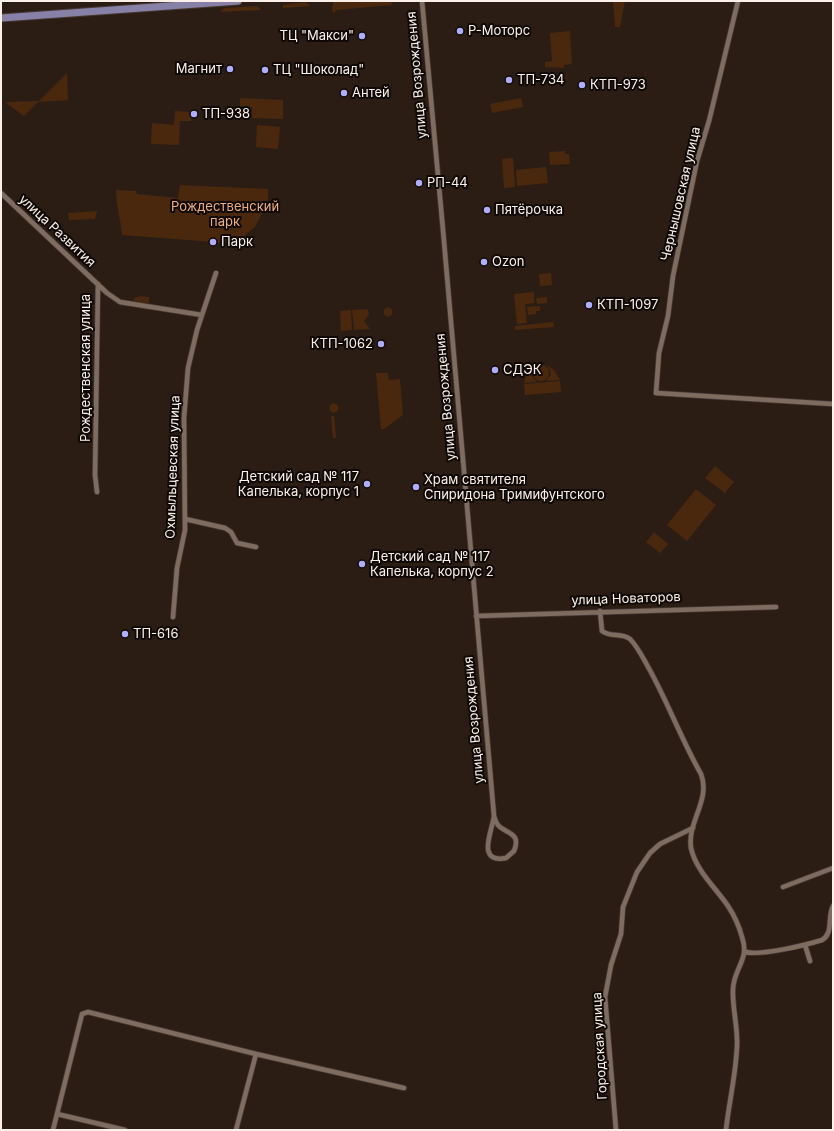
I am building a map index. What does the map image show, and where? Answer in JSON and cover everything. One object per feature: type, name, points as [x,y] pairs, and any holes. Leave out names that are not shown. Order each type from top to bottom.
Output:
[{"type":"main road","points":[[1,18],[238,1]]},
{"type":"street","name":"улица Возрождения","points":[[422,1],[494,816],[492,828],[487,841],[488,849],[495,857],[506,858],[514,851],[516,840],[511,833],[499,826],[494,816]]},
{"type":"street","name":"Чернышовская улица","points":[[738,1],[709,121],[697,161],[659,353],[656,393],[833,404]]},
{"type":"street","name":"улица Развития","points":[[1,193],[98,284]]},
{"type":"street","name":"Охмыльцевская улица","points":[[173,617],[185,519],[184,418],[191,352],[216,273]]},
{"type":"street","name":"Рождественская улица","points":[[98,284],[120,302],[202,315]]},
{"type":"street","name":"Рождественская улица","points":[[97,492],[95,475],[98,284]]},
{"type":"street","points":[[185,519],[225,528],[231,532],[237,543],[256,547]]},
{"type":"street","name":"улица Новаторов","points":[[476,616],[600,611],[776,607]]},
{"type":"street","points":[[600,611],[602,631],[606,634],[624,635],[631,640],[638,651],[656,682],[702,778],[704,790],[703,797],[693,828],[691,847],[697,864],[729,907],[742,938],[745,952],[734,980],[733,990],[737,1046],[726,1130]]},
{"type":"street","name":"Городская улица","points":[[616,1130],[605,997],[611,965],[621,934],[623,906],[637,872],[650,853],[660,844],[693,828]]},
{"type":"street","points":[[783,887],[833,868]]},
{"type":"street","points":[[745,952],[751,954],[805,945],[822,940],[828,935],[833,906]]},
{"type":"street","points":[[805,945],[808,950],[810,961]]},
{"type":"street","points":[[53,1130],[82,1014],[88,1012],[256,1054],[404,1088]]},
{"type":"street","points":[[236,1130],[256,1054]]},
{"type":"street","points":[[57,1114],[125,1130]]},
{"type":"green space","points":[[391,1],[392,5],[336,10],[334,13],[332,11],[333,2]]},
{"type":"green space","points":[[613,1],[625,1],[620,27],[615,27]]},
{"type":"green space","points":[[305,2],[311,6],[283,8],[283,5]]},
{"type":"green space","points":[[257,6],[261,10],[220,12],[224,8]]},
{"type":"green space","points":[[570,31],[572,64],[564,65],[564,68],[545,67],[545,62],[552,61],[550,33]]},
{"type":"green space","points":[[67,73],[68,100],[38,102],[24,116],[5,102],[39,101]]},
{"type":"green space","points":[[240,98],[283,100],[283,119],[252,118],[252,107],[240,106]]},
{"type":"green space","points":[[521,98],[523,107],[492,113],[490,104]]},
{"type":"green space","points":[[175,111],[191,112],[191,121],[180,121],[179,145],[151,144],[152,123],[174,125]]},
{"type":"green space","points":[[257,125],[280,127],[278,149],[256,147]]},
{"type":"green space","points":[[565,151],[565,154],[569,154],[570,164],[550,165],[549,152]]},
{"type":"green space","points":[[513,158],[515,187],[504,188],[502,159]]},
{"type":"green space","points":[[546,167],[548,183],[517,186],[516,170]]},
{"type":"green space","name":"Рождественский парк","points":[[180,185],[268,189],[268,202],[255,227],[246,234],[240,244],[122,235],[116,190],[136,191],[137,194],[178,198]]},
{"type":"green space","points":[[97,211],[95,219],[69,220],[68,213]]},
{"type":"green space","points":[[551,273],[552,285],[540,286],[539,274]]},
{"type":"green space","points":[[534,292],[534,303],[525,304],[527,323],[517,324],[514,294]]},
{"type":"green space","points":[[140,296],[149,297],[149,303],[134,301],[134,298]]},
{"type":"green space","points":[[547,297],[547,303],[537,304],[536,298]]},
{"type":"green space","points":[[540,306],[540,311],[536,311],[536,314],[528,315],[527,307]]},
{"type":"green space","points":[[386,308],[390,308],[392,312],[390,316],[386,316],[384,314],[384,310]]},
{"type":"green space","points":[[368,309],[369,315],[364,321],[370,329],[354,330],[352,310]]},
{"type":"green space","points":[[351,310],[352,330],[341,331],[340,311]]},
{"type":"green space","points":[[553,322],[554,327],[515,330],[515,326]]},
{"type":"green space","points":[[538,365],[544,365],[549,370],[547,379],[544,381],[538,381],[533,376],[533,370]]},
{"type":"green space","points":[[547,365],[554,370],[560,380],[546,381],[551,374]]},
{"type":"green space","points":[[534,366],[531,375],[537,382],[524,383],[527,372]]},
{"type":"green space","points":[[376,373],[388,373],[389,380],[400,379],[403,415],[384,429],[381,429]]},
{"type":"green space","points":[[560,381],[561,392],[525,395],[524,384]]},
{"type":"green space","points":[[334,403],[339,408],[334,413],[329,408]]},
{"type":"green space","points":[[331,416],[334,416],[336,438],[333,438]]},
{"type":"green space","points":[[715,466],[734,482],[725,493],[705,478]]},
{"type":"green space","points":[[696,489],[716,505],[687,541],[667,525]]},
{"type":"green space","points":[[654,532],[668,544],[660,553],[646,542]]},
{"type":"place","name":"Р-Моторс","points":[[460,31]]},
{"type":"place","name":"ТЦ \"Макси\"","points":[[362,36]]},
{"type":"place","name":"Магнит","points":[[230,69]]},
{"type":"place","name":"ТЦ \"Шоколад\"","points":[[265,70]]},
{"type":"place","name":"ТП-734","points":[[509,80]]},
{"type":"place","name":"КТП-973","points":[[582,85]]},
{"type":"place","name":"Антей","points":[[344,93]]},
{"type":"place","name":"ТП-938","points":[[194,114]]},
{"type":"place","name":"РП-44","points":[[419,183]]},
{"type":"place","name":"Пятёрочка","points":[[487,210]]},
{"type":"place","name":"Парк","points":[[213,242]]},
{"type":"place","name":"Ozon","points":[[484,262]]},
{"type":"place","name":"КТП-1097","points":[[589,305]]},
{"type":"place","name":"КТП-1062","points":[[381,344]]},
{"type":"place","name":"СДЭК","points":[[495,370]]},
{"type":"place","name":"Детский сад № 117 Капелька, корпус 1","points":[[367,484]]},
{"type":"place","name":"Храм святителя Спиридона Тримифунтского","points":[[416,487]]},
{"type":"place","name":"Детский сад № 117 Капелька, корпус 2","points":[[362,564]]},
{"type":"place","name":"ТП-616","points":[[125,634]]}]
